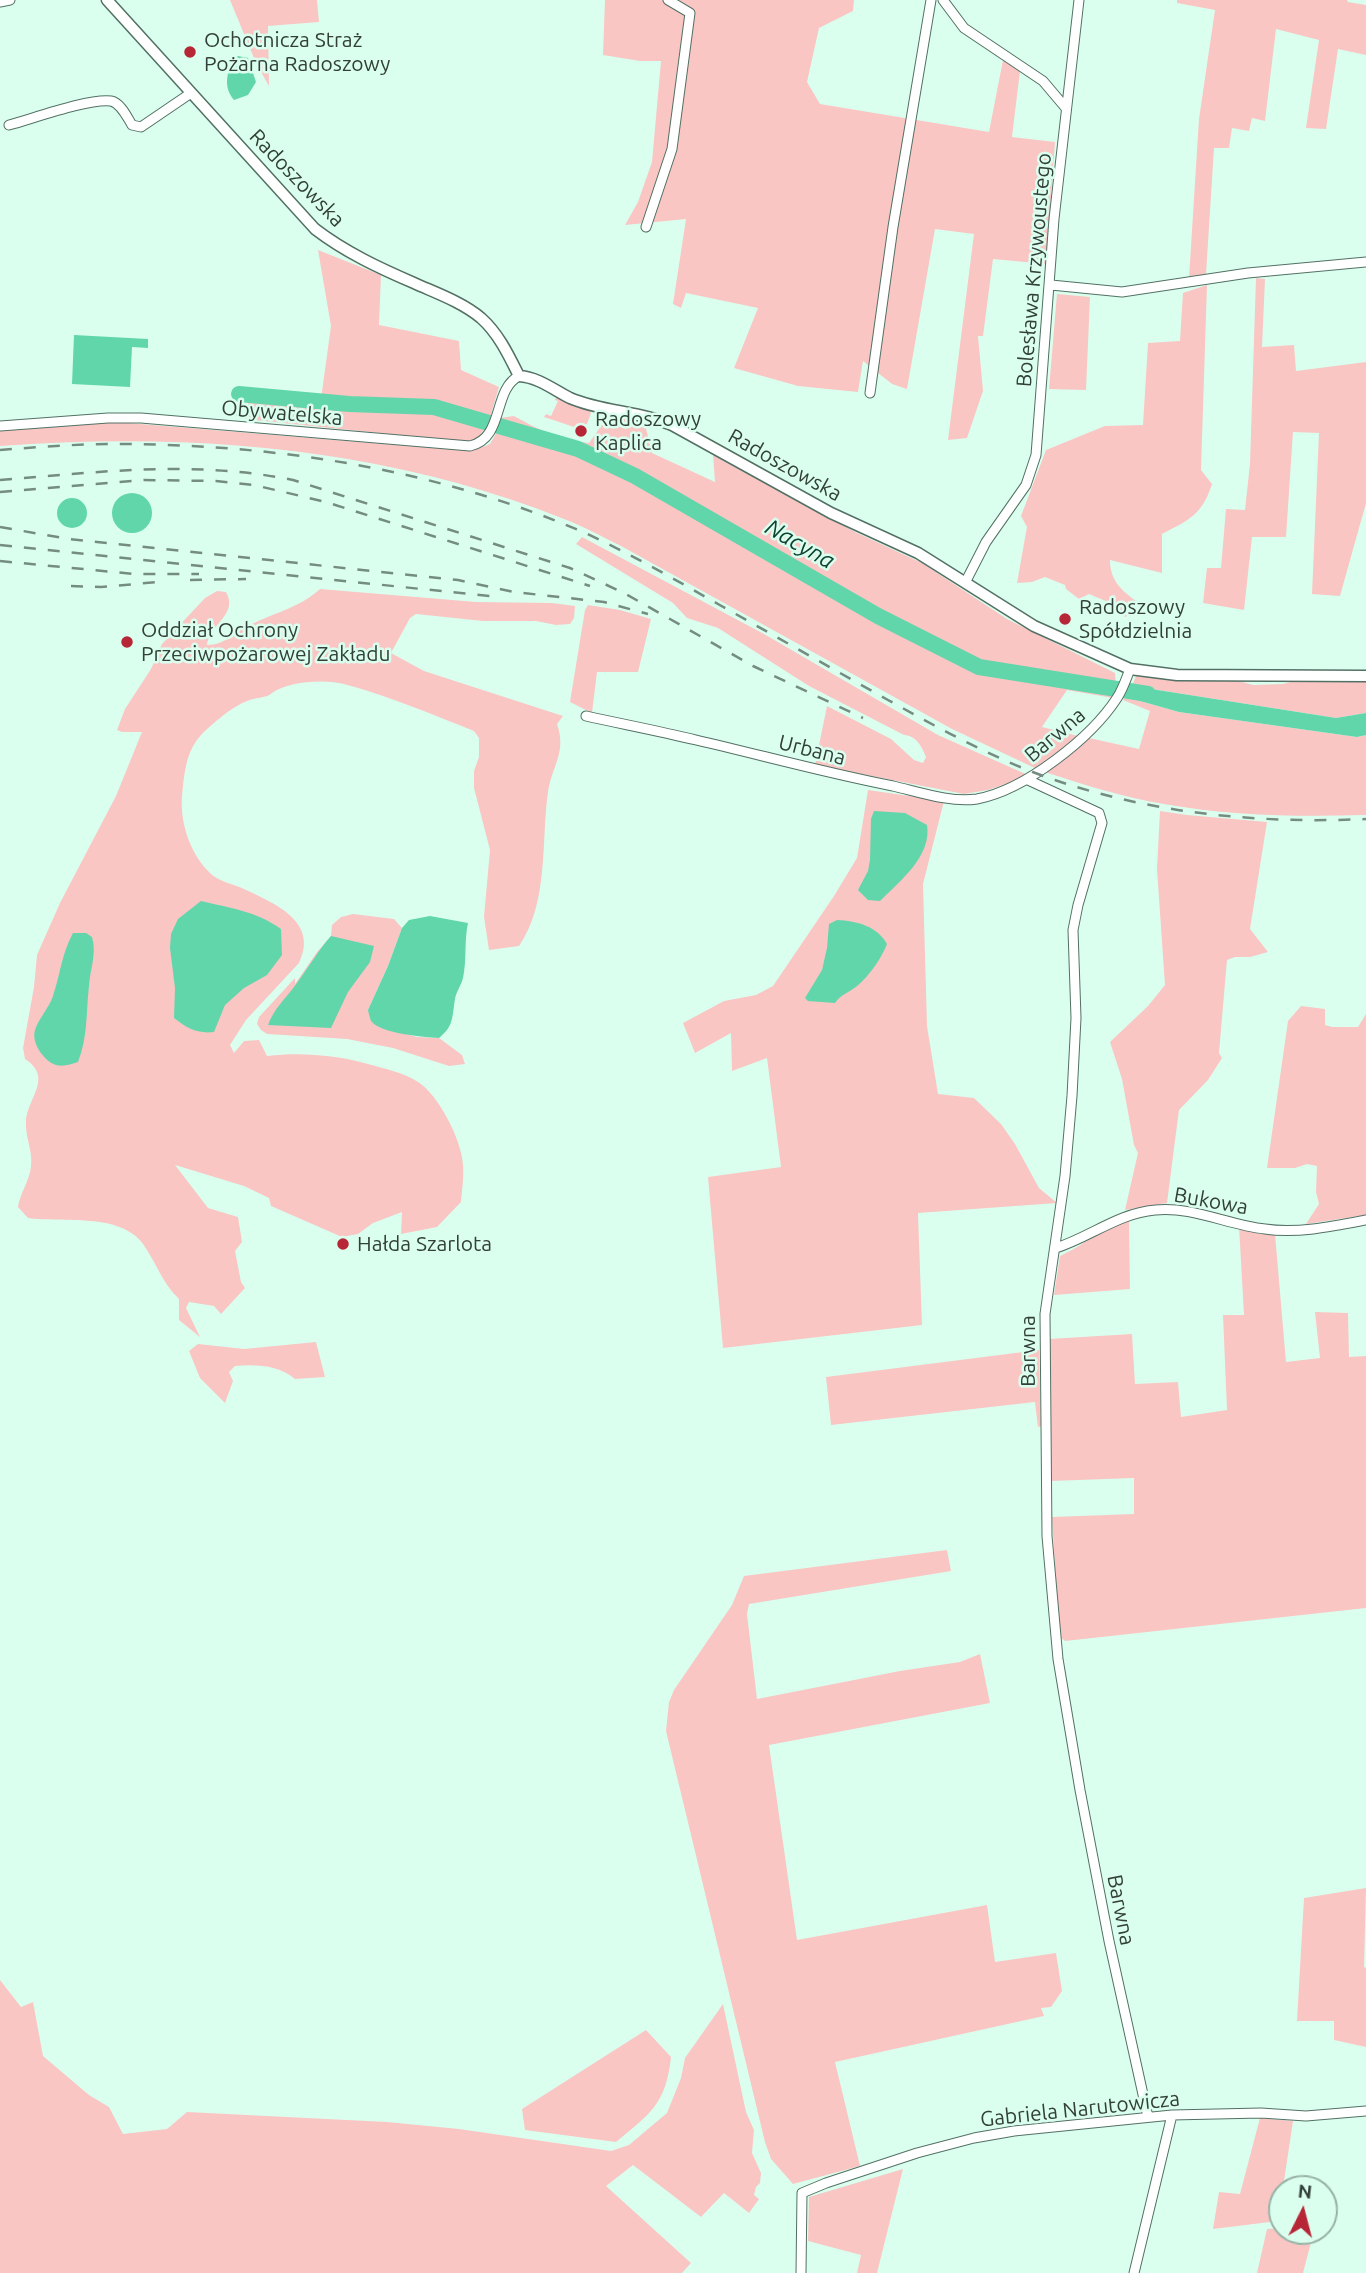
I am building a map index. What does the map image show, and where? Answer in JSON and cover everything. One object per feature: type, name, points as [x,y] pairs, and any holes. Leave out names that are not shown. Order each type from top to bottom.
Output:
[{"type":"street","points":[[0,2],[10,0]]},
{"type":"street","name":"Radoszowska","points":[[107,0],[315,229],[336,245],[374,266],[444,296],[478,316],[503,344],[519,376],[529,377],[572,398],[653,417],[672,425],[831,513],[918,553],[1034,626],[1130,669],[1177,675],[1366,676]]},
{"type":"street","points":[[646,227],[672,149],[690,13],[668,0]]},
{"type":"street","points":[[870,393],[893,227],[931,0]]},
{"type":"street","points":[[943,0],[964,28],[1042,81],[1065,107]]},
{"type":"street","name":"Bolesława Krzywoustego","points":[[966,581],[986,542],[1026,485],[1037,455],[1054,219],[1079,0]]},
{"type":"street","points":[[9,125],[87,104],[112,101],[121,107],[132,125],[141,127],[191,93]]},
{"type":"street","points":[[1051,285],[1122,292],[1254,272],[1366,262]]},
{"type":"street","name":"Obywatelska","points":[[0,426],[141,418],[461,446],[480,443],[491,431],[510,384],[519,376]]},
{"type":"street","name":"Barwna","points":[[1130,669],[1117,698],[1102,718],[1075,744],[1028,780],[1100,813],[1102,823],[1073,930],[1076,1018],[1072,1096],[1065,1176],[1045,1314],[1047,1535],[1058,1659],[1109,1941],[1148,2118]]},
{"type":"street","name":"Urbana","points":[[586,716],[862,780],[954,798],[985,797],[1028,780]]},
{"type":"street","name":"Bukowa","points":[[1056,1248],[1077,1241],[1126,1216],[1154,1210],[1179,1210],[1266,1230],[1302,1229],[1366,1220]]},
{"type":"street","name":"Gabriela Narutowicza","points":[[801,2273],[802,2193],[917,2153],[1014,2131],[1172,2115],[1261,2113],[1306,2116],[1366,2111]]},
{"type":"street","points":[[1134,2273],[1172,2115]]},
{"type":"shaded area","points":[[230,0],[317,0],[319,22],[268,26],[269,86],[256,63]]},
{"type":"shaded area","points":[[605,0],[854,0],[853,11],[819,28],[807,82],[820,104],[989,132],[1003,60],[1020,71],[1012,137],[1055,142],[1046,264],[993,259],[983,336],[978,336],[983,391],[967,438],[948,440],[974,234],[935,229],[907,389],[892,384],[863,361],[858,392],[798,386],[734,368],[758,308],[686,293],[681,308],[673,304],[686,219],[625,225],[638,202],[652,162],[661,61],[640,61],[603,55]]},
{"type":"shaded area","points":[[1177,0],[1347,0],[1366,5],[1366,55],[1338,49],[1326,129],[1306,128],[1319,40],[1276,29],[1265,121],[1252,118],[1249,131],[1232,128],[1229,148],[1214,148],[1206,274],[1189,278],[1199,119],[1215,10],[1177,3]]},
{"type":"shaded area","points":[[238,56],[248,58],[256,82],[248,95],[234,100],[228,89],[227,77]]},
{"type":"shaded area","points":[[318,250],[381,275],[379,325],[459,341],[461,370],[499,387],[489,421],[434,405],[321,399],[331,326]]},
{"type":"shaded area","points":[[1256,278],[1265,279],[1262,347],[1294,345],[1296,371],[1366,362],[1366,503],[1340,596],[1312,594],[1319,433],[1293,432],[1286,537],[1252,537],[1244,610],[1203,603],[1207,568],[1221,568],[1226,509],[1245,510],[1250,464]]},
{"type":"shaded area","points":[[1207,285],[1201,470],[1212,484],[1199,510],[1180,525],[1162,534],[1162,573],[1110,560],[1117,584],[1136,601],[1126,617],[1114,612],[1108,602],[1089,594],[1079,599],[1066,589],[1065,585],[1045,577],[1032,582],[1017,583],[1027,527],[1021,516],[1046,450],[1105,426],[1143,425],[1148,343],[1180,341],[1183,293]]},
{"type":"shaded area","points":[[1057,294],[1090,297],[1086,390],[1049,389]]},
{"type":"shaded area","points":[[74,335],[148,339],[148,348],[132,347],[130,387],[72,384]]},
{"type":"shaded area","points":[[557,396],[588,409],[591,413],[587,424],[574,427],[544,417],[546,414],[551,416],[558,401],[555,400]]},
{"type":"shaded area","points":[[249,399],[368,411],[431,410],[486,427],[474,443],[245,419]]},
{"type":"shaded area","points":[[514,416],[550,434],[589,443],[606,419],[644,420],[652,453],[715,482],[713,454],[855,532],[922,563],[1007,619],[1115,673],[1116,686],[980,664],[880,614],[640,474],[579,448],[497,424],[499,418]]},
{"type":"shaded area","points":[[116,422],[396,445],[483,447],[490,444],[498,430],[578,451],[720,528],[878,619],[978,670],[1113,691],[1113,698],[1067,690],[1042,727],[1078,736],[1037,769],[952,729],[621,546],[571,522],[496,495],[427,475],[286,450],[143,441],[0,446],[0,431]]},
{"type":"shaded area","points":[[132,493],[146,499],[152,513],[146,527],[132,533],[118,527],[112,513],[118,499]]},
{"type":"shaded area","points":[[72,498],[83,502],[87,513],[83,524],[72,528],[61,524],[57,513],[61,502]]},
{"type":"shaded area","points":[[582,537],[764,634],[938,735],[1030,776],[988,790],[964,794],[815,765],[827,706],[891,739],[914,760],[923,763],[926,757],[921,746],[912,737],[809,686],[718,628],[687,618],[673,603],[576,544]]},
{"type":"shaded area","points":[[320,589],[476,602],[575,606],[574,618],[570,624],[556,625],[536,621],[483,621],[416,614],[410,618],[391,653],[424,671],[563,716],[557,724],[560,751],[548,792],[540,891],[529,929],[519,946],[489,950],[484,917],[490,850],[474,788],[479,738],[474,731],[361,689],[336,682],[317,681],[287,686],[241,704],[220,718],[197,740],[184,774],[182,796],[183,817],[192,848],[211,874],[281,908],[299,926],[303,936],[304,949],[299,963],[246,1020],[230,1045],[234,1053],[244,1041],[259,1040],[267,1056],[305,1054],[344,1058],[394,1071],[418,1082],[434,1097],[448,1119],[462,1155],[463,1170],[461,1202],[437,1227],[401,1234],[402,1212],[373,1223],[358,1234],[342,1237],[271,1206],[269,1198],[244,1186],[175,1165],[208,1208],[238,1217],[242,1242],[235,1251],[241,1282],[245,1288],[221,1314],[214,1306],[189,1302],[186,1308],[200,1337],[179,1320],[179,1299],[143,1244],[133,1234],[105,1223],[28,1218],[18,1207],[30,1171],[31,1155],[26,1122],[38,1081],[38,1073],[25,1059],[23,1048],[37,955],[60,903],[116,796],[142,732],[117,730],[125,709],[151,669],[162,644],[205,598],[217,591],[226,592],[229,607],[207,645],[223,641],[256,622],[294,606]]},
{"type":"shaded area","points":[[588,605],[651,619],[638,672],[597,672],[592,713],[570,702]]},
{"type":"shaded area","points":[[1136,676],[1239,681],[1253,685],[1283,684],[1299,680],[1366,680],[1366,713],[1336,718],[1132,686]]},
{"type":"shaded area","points":[[1132,686],[1336,718],[1366,713],[1366,735],[1357,737],[1179,712],[1126,697]]},
{"type":"shaded area","points":[[1126,697],[1179,712],[1357,737],[1366,735],[1366,815],[1265,815],[1189,808],[1119,794],[1045,772],[1089,738],[1139,749],[1150,711],[1123,700]]},
{"type":"shaded area","points":[[868,790],[944,801],[923,884],[927,1026],[938,1094],[974,1098],[1001,1124],[1039,1188],[1057,1203],[918,1213],[922,1325],[723,1348],[708,1177],[781,1167],[767,1058],[732,1071],[731,1033],[695,1053],[683,1023],[724,1001],[756,995],[773,986],[857,858]]},
{"type":"shaded area","points":[[874,811],[905,813],[927,825],[925,847],[920,857],[880,901],[868,900],[858,890],[868,871],[871,819]]},
{"type":"shaded area","points":[[1160,811],[1267,822],[1250,929],[1268,952],[1227,960],[1219,1053],[1222,1058],[1208,1080],[1179,1110],[1167,1203],[1125,1210],[1138,1153],[1134,1145],[1122,1079],[1110,1042],[1148,1006],[1165,985],[1157,869]]},
{"type":"shaded area","points":[[201,901],[252,914],[281,929],[282,955],[267,975],[244,988],[225,1005],[214,1032],[192,1030],[174,1018],[171,934],[178,919]]},
{"type":"shaded area","points":[[353,914],[394,919],[402,928],[368,1010],[378,1026],[417,1037],[439,1038],[462,1055],[465,1064],[449,1066],[393,1048],[347,1039],[267,1034],[261,1030],[257,1024],[259,1017],[295,978],[295,984],[331,936],[332,925],[341,917]]},
{"type":"shaded area","points":[[430,916],[468,923],[463,978],[450,1025],[439,1038],[384,1029],[371,1021],[368,1010],[402,928],[409,920]]},
{"type":"shaded area","points":[[837,920],[866,926],[878,933],[887,944],[866,977],[835,1003],[808,1001],[805,998],[822,970],[829,924]]},
{"type":"shaded area","points":[[73,933],[86,933],[92,937],[94,955],[81,1053],[78,1062],[59,1066],[43,1056],[34,1035],[53,996]]},
{"type":"shaded area","points":[[331,936],[374,946],[370,962],[348,992],[331,1028],[268,1025],[276,1009]]},
{"type":"shaded area","points":[[1301,1006],[1325,1009],[1325,1025],[1332,1027],[1358,1027],[1366,1014],[1366,1215],[1306,1224],[1319,1204],[1316,1192],[1317,1166],[1307,1164],[1295,1168],[1267,1168],[1288,1021]]},
{"type":"shaded area","points":[[1129,1220],[1130,1289],[1054,1295],[1060,1256],[1110,1227]]},
{"type":"shaded area","points":[[1239,1226],[1260,1234],[1275,1234],[1286,1362],[1320,1358],[1315,1312],[1348,1313],[1349,1357],[1366,1356],[1366,1608],[1065,1641],[1059,1636],[1052,1517],[1134,1514],[1134,1478],[1051,1481],[1049,1339],[1132,1334],[1135,1384],[1178,1382],[1181,1417],[1227,1410],[1223,1315],[1244,1315]]},
{"type":"shaded area","points":[[316,1342],[325,1377],[295,1379],[267,1366],[235,1366],[229,1372],[233,1381],[225,1403],[200,1378],[189,1351],[198,1344],[244,1349]]},
{"type":"shaded area","points":[[1039,1350],[1041,1426],[1038,1427],[1035,1402],[831,1425],[826,1377]]},
{"type":"shaded area","points":[[947,1550],[951,1571],[749,1604],[747,1614],[757,1699],[960,1662],[980,1654],[990,1703],[769,1745],[797,1940],[987,1905],[995,1962],[1056,1953],[1062,1991],[1051,2007],[1041,2008],[1044,2016],[835,2062],[860,2166],[793,2184],[771,2159],[765,2142],[666,1731],[669,1702],[674,1690],[732,1605],[744,1576]]},
{"type":"shaded area","points":[[1366,1888],[1366,2047],[1334,2040],[1334,2021],[1297,2021],[1304,1898]]},
{"type":"shaded area","points":[[0,1980],[21,2007],[33,2002],[43,2056],[89,2095],[109,2107],[123,2134],[167,2129],[187,2112],[387,2122],[459,2129],[611,2151],[629,2145],[667,2113],[681,2078],[685,2058],[723,2004],[746,2112],[754,2130],[752,2153],[761,2173],[754,2195],[759,2199],[749,2213],[724,2193],[701,2217],[633,2165],[606,2186],[691,2263],[682,2273],[0,2273]]},
{"type":"shaded area","points":[[646,2030],[671,2057],[669,2073],[654,2107],[616,2142],[525,2130],[522,2109]]},
{"type":"shaded area","points":[[1260,2118],[1293,2121],[1285,2175],[1268,2175],[1268,2222],[1213,2229],[1219,2192],[1240,2194]]},
{"type":"shaded area","points":[[903,2169],[877,2273],[857,2273],[861,2255],[808,2241],[809,2197]]},
{"type":"shaded area","points":[[1267,2229],[1268,2245],[1310,2245],[1303,2273],[1257,2273]]},
{"type":"waterway","name":"Nacyna","points":[[237,415],[242,409],[239,394]]},
{"type":"waterway","name":"Nacyna","points":[[239,394],[349,404],[434,407],[578,449],[635,476],[878,616],[979,667],[1148,694]]},
{"type":"railway","points":[[0,450],[72,445],[175,445],[295,455],[413,476],[527,510],[583,532],[668,576],[943,730],[1038,774],[1118,798],[1200,813],[1283,820],[1366,819]]},
{"type":"railway","points":[[0,480],[110,471],[183,469],[220,470],[293,480],[570,568],[624,593],[753,666],[863,718]]},
{"type":"railway","points":[[0,492],[144,480],[216,481],[254,485],[326,502],[590,586]]},
{"type":"railway","points":[[0,527],[69,539],[458,580],[514,592],[604,602],[648,614]]},
{"type":"railway","points":[[0,545],[498,597]]},
{"type":"railway","points":[[0,561],[134,574],[199,574]]},
{"type":"railway","points":[[190,580],[246,579]]},
{"type":"railway","points":[[71,586],[101,587],[158,582]]},
{"type":"place","name":"Ochotnicza Straż Pożarna Radoszowy","points":[[190,52]]},
{"type":"place","name":"Radoszowy Kaplica","points":[[581,431]]},
{"type":"place","name":"Radoszowy Spółdzielnia","points":[[1065,619]]},
{"type":"place","name":"Oddział Ochrony Przeciwpożarowej Zakładu","points":[[127,642]]},
{"type":"place","name":"Hałda Szarlota","points":[[343,1244]]}]
